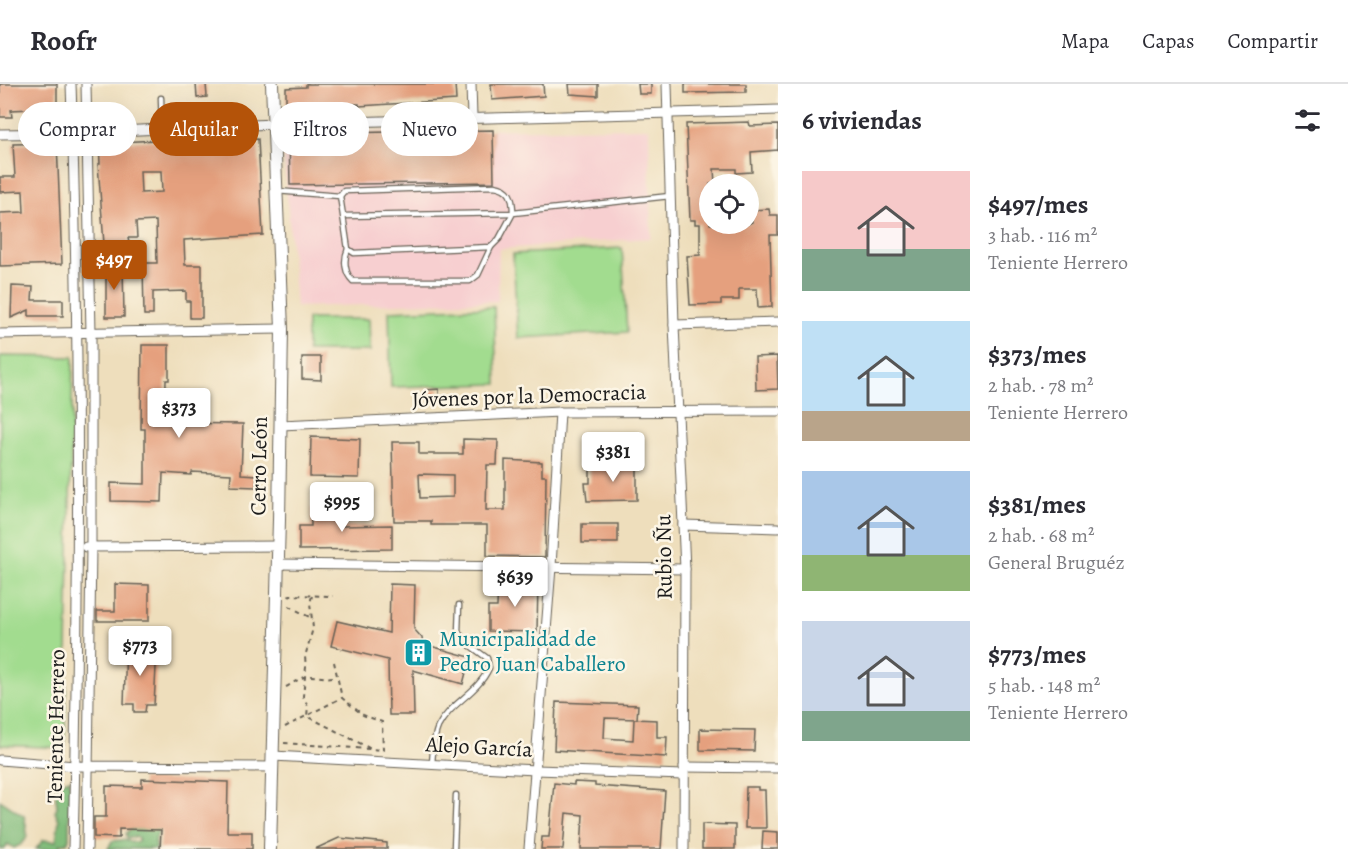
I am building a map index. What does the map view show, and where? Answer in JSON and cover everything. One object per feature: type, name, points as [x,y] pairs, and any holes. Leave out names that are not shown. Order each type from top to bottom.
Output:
[{"type":"street","name":"Teniente Herrero","points":[[71,84],[72,102]]},
{"type":"street","name":"Teniente Herrero","points":[[86,84],[86,102]]},
{"type":"street","name":"Cerro León","points":[[272,84],[273,102]]},
{"type":"street","points":[[471,84],[472,102]]},
{"type":"street","name":"Rubio Ñu","points":[[667,84],[674,325],[685,569],[684,849]]},
{"type":"street","points":[[478,118],[778,110]]},
{"type":"street","points":[[0,134],[18,134]]},
{"type":"street","name":"Teniente Herrero","points":[[73,156],[78,333],[78,547],[73,849]]},
{"type":"street","name":"Teniente Herrero","points":[[87,156],[91,333],[91,547],[87,849]]},
{"type":"street","name":"Cerro León","points":[[270,849],[279,546],[282,329],[275,156]]},
{"type":"street","points":[[75,233],[89,231]]},
{"type":"street","points":[[674,325],[778,322]]},
{"type":"street","points":[[0,334],[282,329]]},
{"type":"street","points":[[78,399],[91,399]]},
{"type":"street","name":"Jóvenes por la Democracia","points":[[280,425],[560,412],[778,411]]},
{"type":"street","points":[[529,849],[560,412]]},
{"type":"street","points":[[683,525],[778,528]]},
{"type":"street","points":[[78,547],[279,546]]},
{"type":"street","points":[[278,564],[685,569]]},
{"type":"street","points":[[77,615],[90,615]]},
{"type":"street","name":"Alejo García","points":[[0,760],[75,766],[273,761],[432,764],[536,770],[684,771],[778,768]]},
{"type":"street","points":[[73,837],[87,837]]},
{"type":"lane","points":[[161,98],[161,102]]},
{"type":"lane","points":[[494,186],[510,192],[513,213],[508,227],[491,247],[478,275],[470,281],[353,281],[348,276],[345,256],[348,249],[340,196],[344,191],[494,186]]},
{"type":"lane","points":[[276,191],[340,196]]},
{"type":"lane","points":[[344,216],[513,213],[670,196]]},
{"type":"lane","points":[[348,249],[354,253],[491,247]]},
{"type":"lane","points":[[432,764],[438,727],[448,712],[482,682],[489,668],[487,658],[468,644],[458,632],[459,605]]},
{"type":"lane","points":[[454,849],[456,795]]},
{"type":"path","points":[[313,619],[286,605],[290,595],[333,596]]},
{"type":"path","points":[[308,716],[308,706],[303,696],[304,657],[313,628],[310,603],[312,596]]},
{"type":"path","points":[[285,717],[284,743],[383,750],[382,723],[363,715],[342,698],[334,662]]},
{"type":"path","points":[[286,687],[305,677],[315,676],[326,679],[337,676]]},
{"type":"path","points":[[285,728],[342,698]]},
{"type":"path","points":[[308,716],[372,749]]},
{"type":"shaded area","points":[[649,128],[651,238],[499,249],[498,301],[296,307],[284,156],[369,156],[369,131],[381,131],[381,156],[478,156],[478,130]]},
{"type":"green space","points":[[622,248],[627,332],[518,338],[513,254]]},
{"type":"green space","points":[[494,307],[497,384],[391,387],[389,311]]},
{"type":"green space","points":[[307,319],[369,319],[370,351],[307,351]]},
{"type":"green space","points":[[0,356],[73,357],[65,748],[0,745]]},
{"type":"green space","points":[[70,779],[69,839],[67,843],[60,844],[62,849],[36,849],[43,840],[56,841],[59,820],[55,811],[57,807],[55,789],[61,782]]},
{"type":"green space","points":[[0,800],[24,816],[26,839],[14,848],[8,844],[5,849],[0,849]]},
{"type":"green space","points":[[159,829],[155,842],[157,849],[108,849],[112,841],[136,842],[139,840],[136,837],[127,838],[126,834],[129,830]]},
{"type":"building","points":[[0,84],[57,84],[57,102],[18,102],[18,110],[11,110],[12,117],[0,117]]},
{"type":"building","points":[[196,84],[206,84],[207,97],[197,98]]},
{"type":"building","points":[[306,84],[455,84],[456,100],[381,102],[381,105],[369,105],[369,102],[286,102],[286,88],[306,87]]},
{"type":"building","points":[[491,84],[543,84],[544,96],[492,100]]},
{"type":"building","points":[[569,84],[598,84],[598,96],[570,94]]},
{"type":"building","points":[[638,84],[651,84],[651,94],[639,94]]},
{"type":"building","points":[[685,84],[746,84],[746,92],[685,93]]},
{"type":"building","points":[[749,122],[750,126],[778,125],[778,150],[751,152],[752,172],[736,173],[736,169],[714,169],[714,174],[699,174],[699,224],[695,224],[695,220],[690,220],[686,124]]},
{"type":"building","points":[[478,130],[493,130],[494,182],[290,185],[289,156],[369,156],[369,132],[381,132],[381,156],[478,156]]},
{"type":"building","points":[[149,140],[149,156],[259,156],[263,235],[184,240],[185,265],[202,265],[202,318],[190,318],[190,301],[186,301],[186,291],[153,292],[153,315],[144,315],[143,263],[157,263],[156,221],[136,222],[137,238],[128,238],[129,243],[104,244],[98,164],[100,164],[100,156],[137,156],[137,141]],"holes":[[[140,171],[161,171],[162,192],[141,193]]]},
{"type":"building","points":[[13,144],[18,144],[18,156],[58,156],[62,264],[0,266],[0,213],[24,212],[23,191],[0,192],[0,177],[15,177]]},
{"type":"building","points":[[769,209],[770,215],[778,215],[778,235],[770,235],[772,307],[758,308],[757,289],[739,289],[739,300],[721,300],[721,304],[690,305],[687,256],[700,255],[700,234],[759,234],[759,210]]},
{"type":"building","points":[[123,265],[124,317],[106,317],[106,276],[103,276],[103,266]]},
{"type":"building","points":[[12,286],[33,287],[32,300],[63,300],[63,316],[29,316],[29,310],[11,318]]},
{"type":"building","points":[[142,345],[169,345],[165,423],[243,424],[241,474],[257,475],[256,487],[230,486],[231,474],[163,473],[162,502],[111,501],[111,483],[145,484],[145,429],[141,429]]},
{"type":"building","points":[[777,356],[778,389],[756,390],[755,357]]},
{"type":"building","points":[[302,357],[321,357],[321,380],[302,379]]},
{"type":"building","points":[[439,389],[439,399],[426,400],[426,390]]},
{"type":"building","points":[[311,437],[360,439],[359,478],[310,477]]},
{"type":"building","points":[[463,439],[498,440],[497,465],[487,465],[486,510],[505,510],[505,460],[542,462],[542,476],[546,476],[545,557],[487,556],[487,525],[431,525],[431,521],[394,521],[392,442],[419,442],[419,454],[463,454]],"holes":[[[419,474],[453,475],[453,497],[420,498]]]},
{"type":"building","points":[[617,463],[637,463],[637,500],[587,501],[585,483],[590,483],[590,467],[617,466]]},
{"type":"building","points":[[342,507],[342,526],[392,525],[392,549],[299,550],[299,526],[311,526],[311,508]]},
{"type":"building","points":[[582,524],[618,524],[618,543],[582,543]]},
{"type":"building","points":[[498,582],[538,582],[537,632],[488,631],[488,607],[497,607]]},
{"type":"building","points":[[115,584],[149,585],[149,621],[97,621],[97,611],[115,611]]},
{"type":"building","name":"Municipalidad de Pedro Juan Caballero","points":[[390,584],[415,585],[414,629],[422,638],[423,644],[470,657],[463,684],[413,670],[414,715],[389,715],[388,660],[331,646],[337,621],[389,633]]},
{"type":"building","points":[[126,646],[157,648],[154,705],[146,705],[145,712],[134,712],[134,704],[124,704]]},
{"type":"building","points":[[556,702],[638,705],[637,719],[605,718],[604,738],[633,740],[634,719],[657,720],[657,737],[667,737],[666,757],[554,750]]},
{"type":"building","points":[[700,729],[755,730],[754,751],[700,750]]},
{"type":"building","points":[[142,779],[228,782],[227,832],[252,832],[252,849],[160,849],[161,830],[119,829],[119,838],[94,837],[94,817],[106,817],[106,786],[142,787]]},
{"type":"building","points":[[574,782],[595,783],[595,786],[665,791],[661,849],[581,849],[583,815],[566,813],[563,849],[541,849],[542,837],[549,837],[554,783],[574,785]]},
{"type":"building","points":[[746,787],[758,787],[758,790],[765,790],[766,828],[745,828]]},
{"type":"building","points":[[702,824],[735,825],[735,849],[702,849]]},
{"type":"building","points":[[763,831],[778,832],[778,849],[762,849]]},
{"type":"building","points":[[339,838],[387,843],[387,849],[315,849]]},
{"type":"place","name":"Municipalidad de Pedro Juan Caballero","points":[[418,652]]}]
